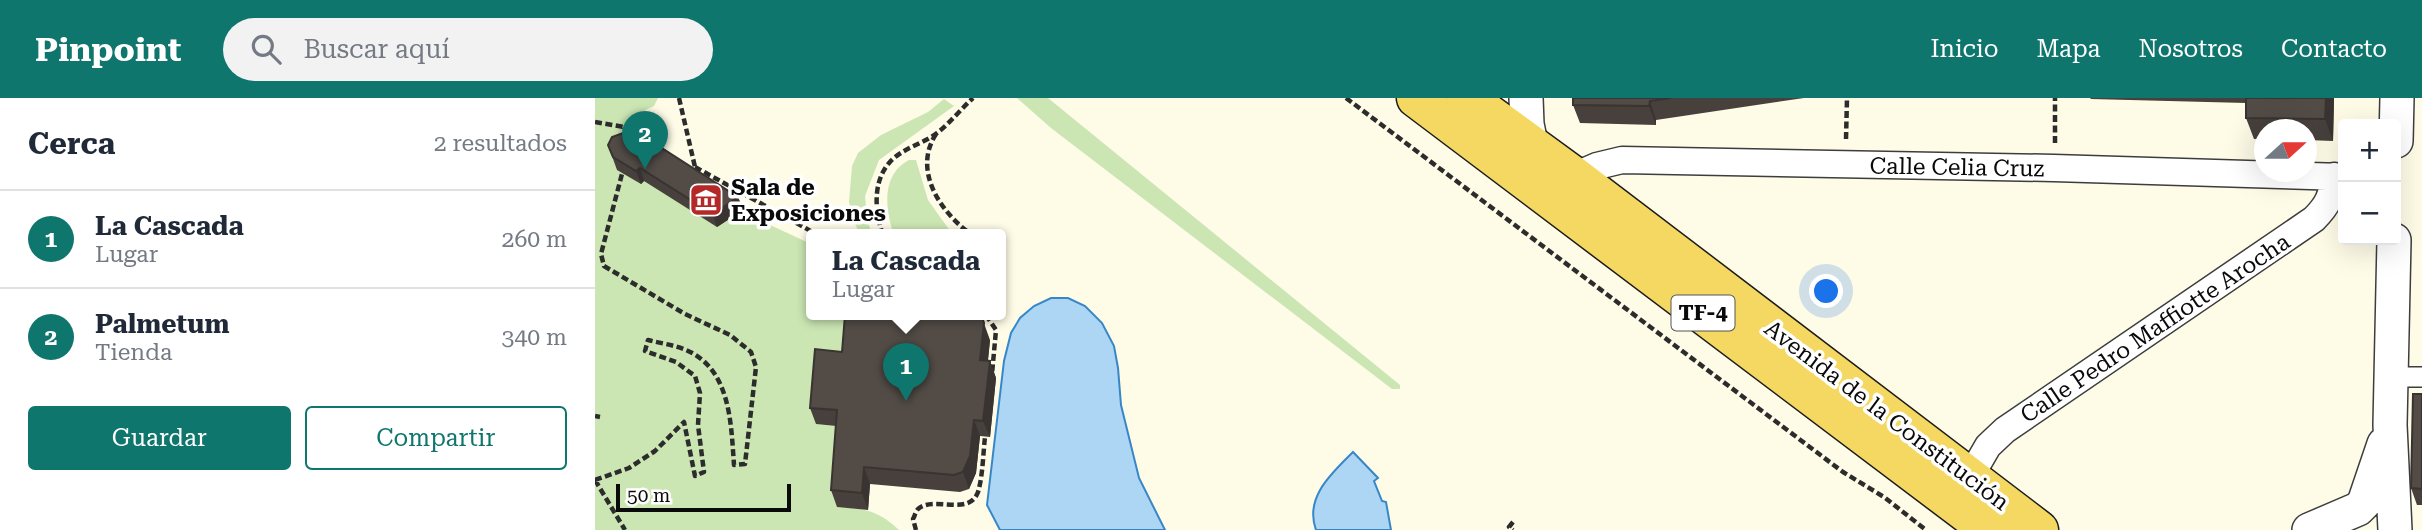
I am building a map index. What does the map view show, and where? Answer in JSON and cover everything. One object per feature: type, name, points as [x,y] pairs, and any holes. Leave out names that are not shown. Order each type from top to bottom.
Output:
[{"type":"main road","name":"Avenida de la Constitución","points":[[1416,98],[1989,530]]},
{"type":"main road","name":"Avenida de la Constitución","points":[[1467,98],[1574,176],[2039,530]]},
{"type":"street","points":[[1526,98],[1531,145]]},
{"type":"street","points":[[2397,98],[2397,119]]},
{"type":"street","name":"Calle Celia Cruz","points":[[1574,176],[1597,166],[1622,160],[2338,176]]},
{"type":"street","name":"Calle Pedro Maffiotte Arocha","points":[[1971,477],[1988,446],[2005,430],[2314,219],[2329,203],[2338,179]]},
{"type":"street","points":[[2309,530],[2358,509],[2364,503],[2406,377],[2393,245]]},
{"type":"street","points":[[2390,425],[2395,530]]},
{"type":"path","points":[[679,98],[695,167],[695,179]]},
{"type":"path","points":[[1346,98],[1843,472],[1884,497],[1926,530]]},
{"type":"path","points":[[1846,139],[1847,98]]},
{"type":"path","points":[[2055,98],[2055,143]]},
{"type":"path","points":[[965,229],[944,211],[932,189],[927,168],[928,147],[936,134],[970,99]]},
{"type":"path","points":[[595,122],[624,127],[632,124]]},
{"type":"path","points":[[624,127],[638,146]]},
{"type":"path","points":[[881,229],[875,197],[882,175],[893,158],[936,134]]},
{"type":"path","points":[[625,159],[601,254],[604,266],[685,314],[730,335],[751,352],[757,367],[745,464],[734,465],[724,390],[710,367],[687,350],[648,340],[645,351],[676,362],[695,376],[700,393],[698,425],[704,472],[695,475],[684,422],[655,450],[629,468],[595,480],[625,530]]},
{"type":"path","points":[[622,171],[618,165],[631,169]]},
{"type":"path","points":[[695,167],[807,229]]},
{"type":"path","points":[[989,320],[996,330],[992,377]]},
{"type":"path","points":[[916,530],[913,519],[918,509],[927,505],[967,504],[978,492],[985,437]]},
{"type":"path","points":[[1513,522],[1509,527],[1513,530]]},
{"type":"green space","points":[[595,98],[658,98],[654,106],[628,118],[637,134],[656,154],[753,217],[806,242],[806,320],[853,320],[848,368],[816,424],[844,427],[837,507],[871,512],[899,530],[595,530]]},
{"type":"green space","points":[[1017,98],[1048,98],[1400,385],[1400,389],[1392,389],[1051,128]]},
{"type":"green space","points":[[944,99],[954,106],[879,160],[865,196],[870,229],[857,229],[849,202],[852,166],[858,153],[881,135],[928,112]]},
{"type":"green space","points":[[909,160],[916,160],[928,200],[949,229],[893,229],[887,204],[888,193],[894,174]]},
{"type":"water","points":[[1051,298],[1068,298],[1085,306],[1102,323],[1114,346],[1121,405],[1139,478],[1165,530],[1000,530],[987,505],[1004,361],[1011,333],[1020,318],[1034,306]]},
{"type":"water","points":[[1353,452],[1378,478],[1374,481],[1382,501],[1386,502],[1391,530],[1316,530],[1313,518],[1317,496],[1329,477]]},
{"type":"building","points":[[1573,98],[1671,98],[1650,101],[1649,106],[1573,105]]},
{"type":"building","points":[[2246,98],[2326,98],[2325,119],[2246,118]]},
{"type":"building","points":[[623,133],[638,140],[646,133],[651,141],[738,197],[713,214],[640,168],[636,171],[613,157],[608,145],[612,137]]},
{"type":"building","points":[[845,320],[983,320],[980,360],[990,361],[983,421],[974,420],[970,456],[963,472],[954,475],[864,467],[862,493],[831,490],[837,410],[810,408],[815,349],[842,352]]},
{"type":"building","points":[[2413,394],[2422,394],[2422,489],[2411,488]]},
{"type":"place","name":"Palmetum","points":[[645,169]]},
{"type":"place","name":"Sala de Exposiciones","points":[[706,200]]},
{"type":"place","name":"La Cascada","points":[[906,401]]}]
